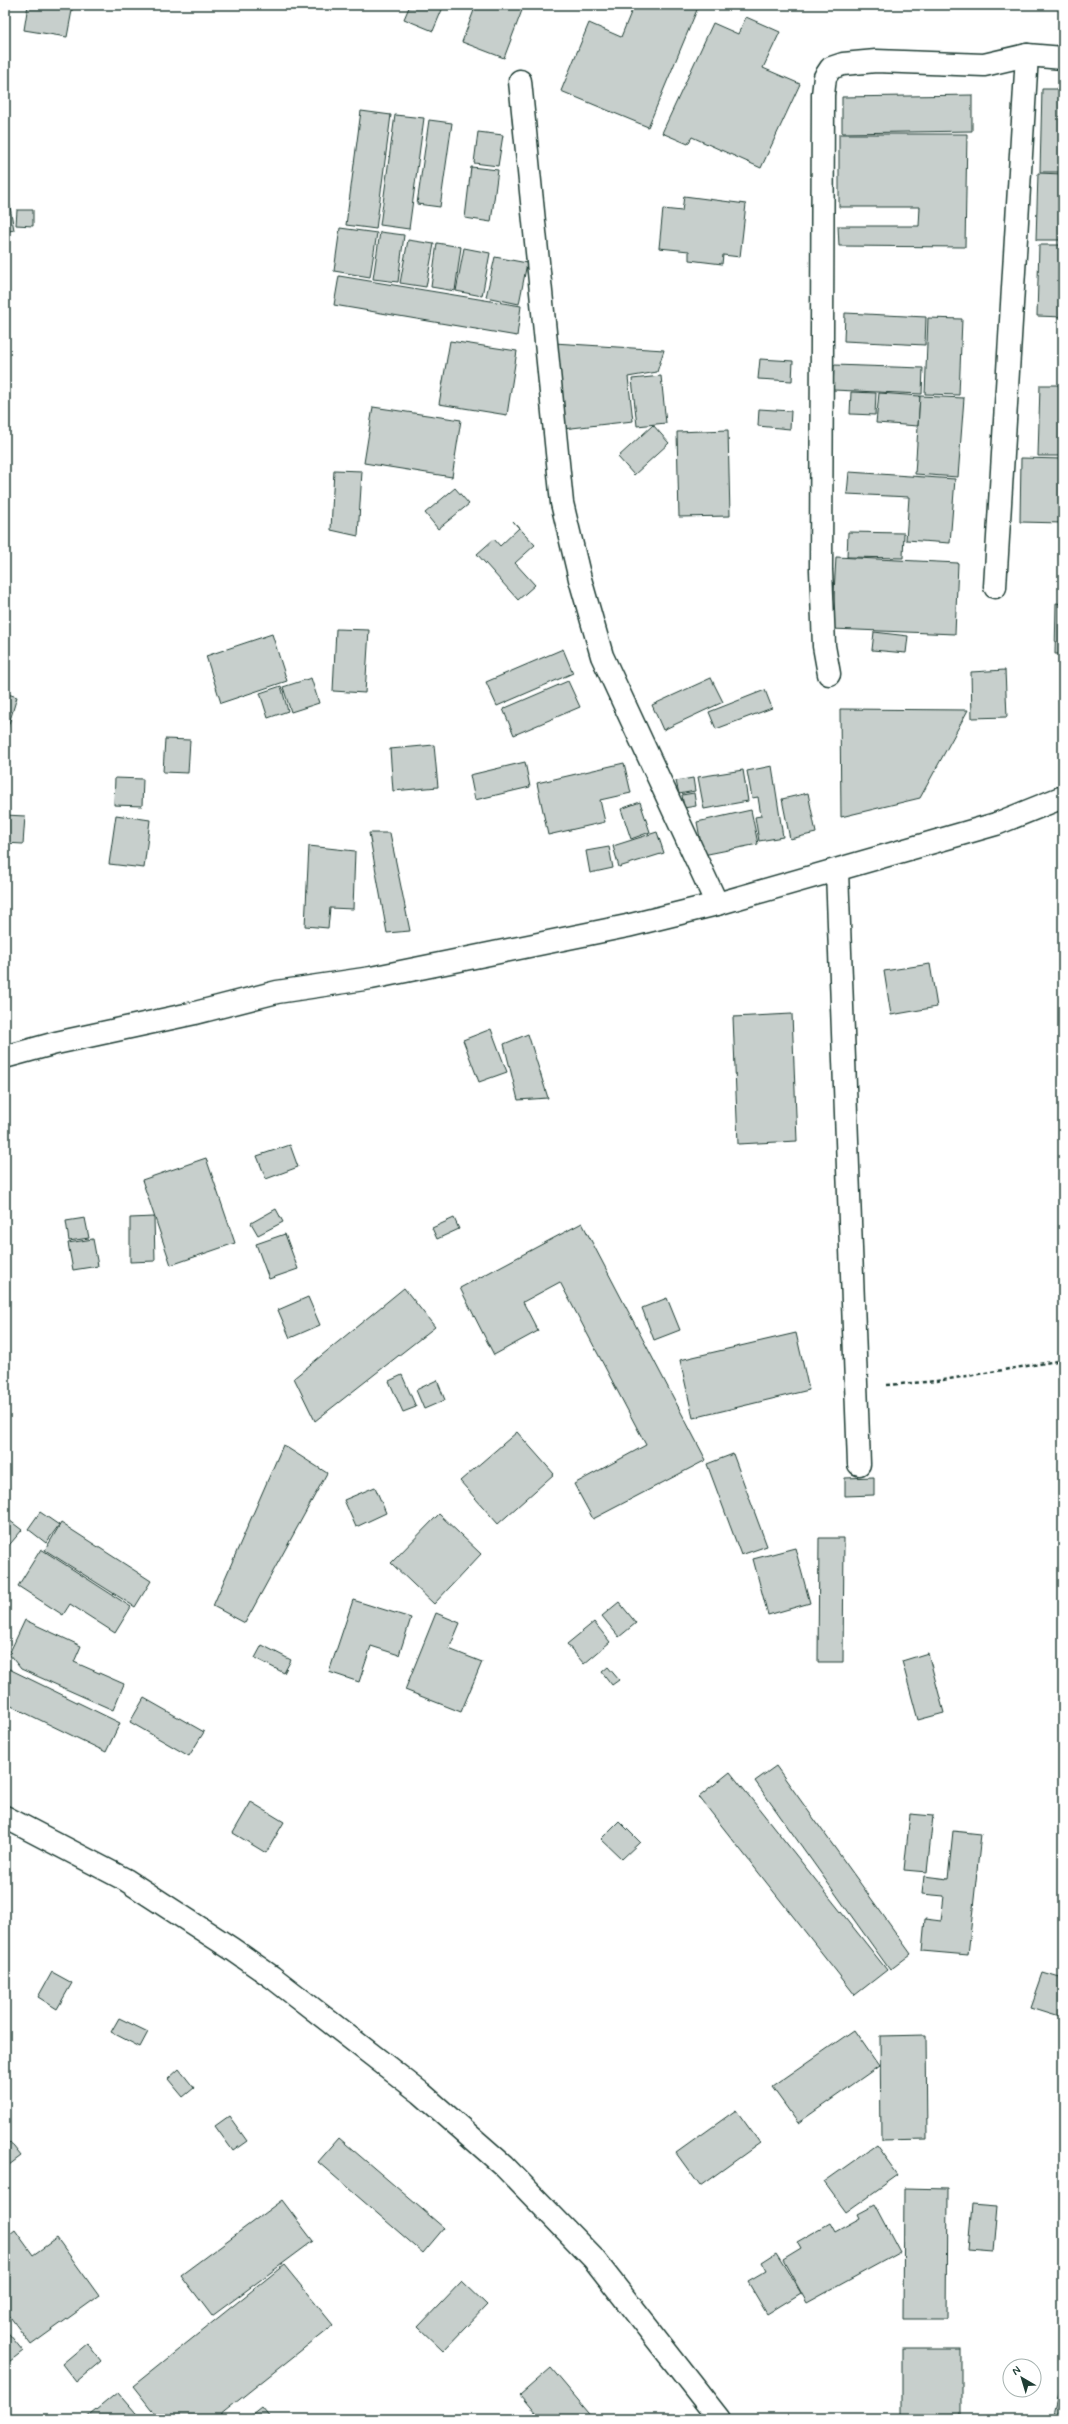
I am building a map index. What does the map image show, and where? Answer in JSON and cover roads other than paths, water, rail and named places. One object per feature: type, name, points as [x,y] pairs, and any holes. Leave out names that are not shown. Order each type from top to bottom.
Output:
[{"type":"street","points":[[829,674],[824,646],[821,570],[823,103],[825,77],[831,68],[843,64],[876,61],[984,65],[1027,55],[1063,58]]},
{"type":"street","points":[[995,587],[1027,55]]},
{"type":"street","points":[[520,81],[562,503],[580,579],[602,656],[717,904]]},
{"type":"street","points":[[5,1057],[56,1043],[195,1013],[277,992],[371,978],[627,926],[717,904],[837,871],[996,824],[1063,797]]},
{"type":"street","points":[[837,871],[859,1464]]},
{"type":"street","points":[[5,1817],[126,1880],[232,1949],[272,1977],[421,2093],[502,2165],[593,2258],[719,2419]]}]
